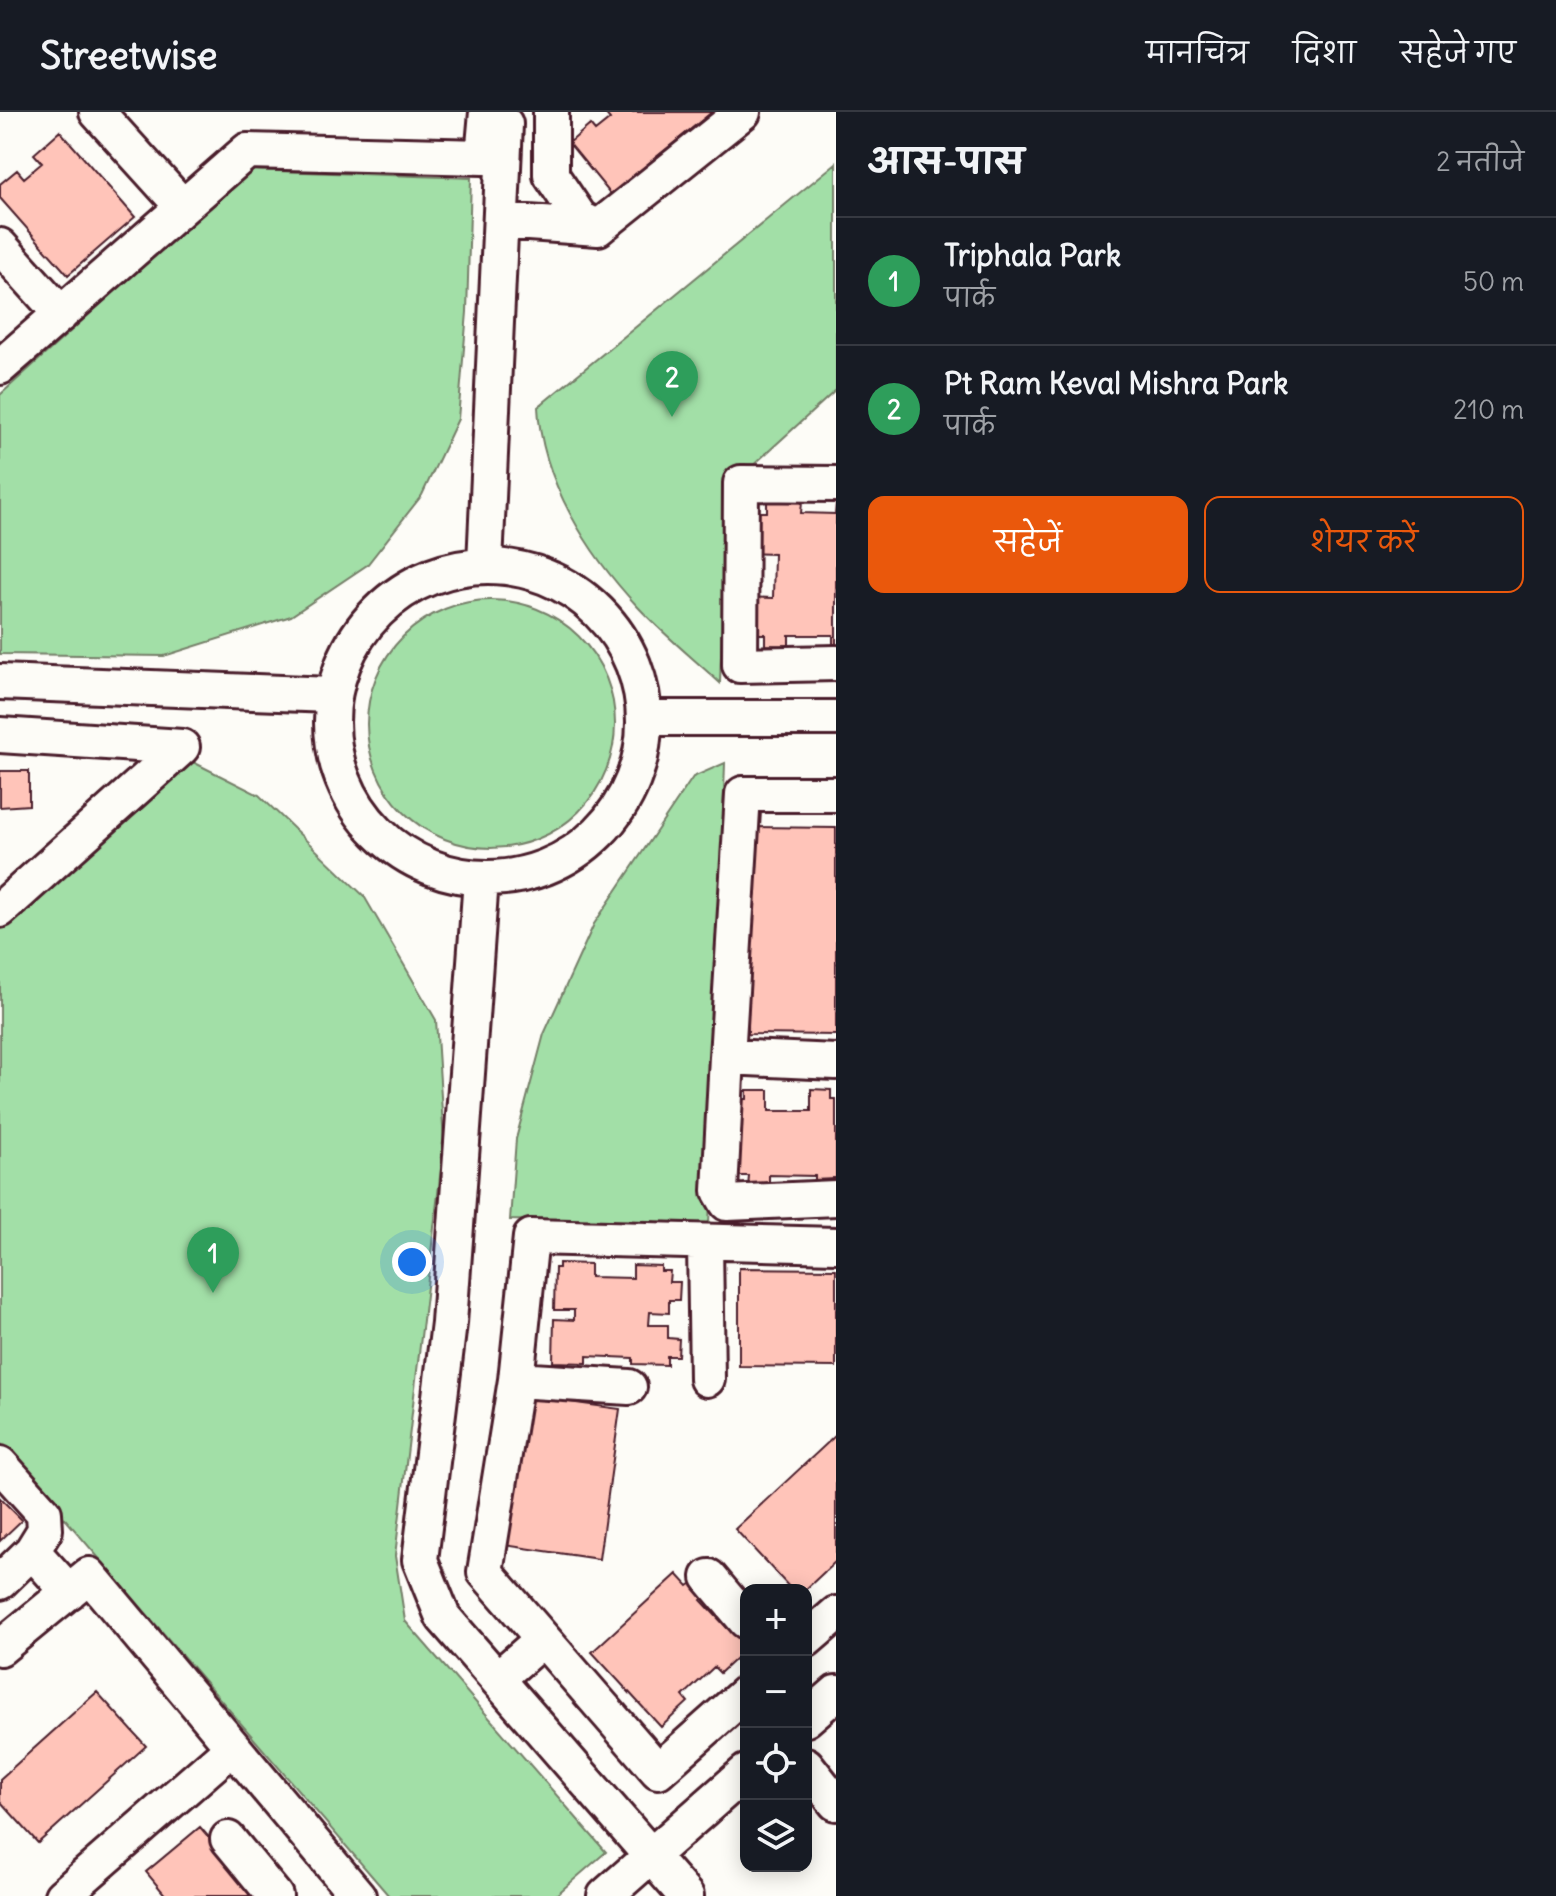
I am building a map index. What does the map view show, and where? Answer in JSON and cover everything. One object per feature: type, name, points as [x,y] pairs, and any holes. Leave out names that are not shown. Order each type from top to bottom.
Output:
[{"type":"street","points":[[97,112],[183,207]]},
{"type":"street","points":[[0,367],[247,151],[483,157],[487,112]]},
{"type":"street","points":[[485,564],[506,112]]},
{"type":"street","points":[[501,221],[598,228],[743,112]]},
{"type":"street","points":[[552,113],[551,175],[580,218],[598,228]]},
{"type":"street","points":[[1,249],[61,314]]},
{"type":"street","points":[[836,484],[741,483],[740,665],[836,663]]},
{"type":"street","points":[[485,564],[518,568],[559,582],[595,607],[620,636],[636,669],[645,718],[640,763],[627,795],[607,825],[561,862],[500,879],[456,877],[412,861],[368,826],[335,765],[331,695],[356,634],[406,587],[485,564]]},
{"type":"street","points":[[0,682],[331,695]]},
{"type":"street","points":[[645,718],[836,718]]},
{"type":"street","points":[[0,735],[182,747],[0,910]]},
{"type":"street","points":[[836,776],[836,794],[743,794],[720,1191],[727,1203],[836,1198]]},
{"type":"street","points":[[481,879],[449,1323],[420,1560],[443,1617],[686,1896]]},
{"type":"street","points":[[727,1057],[836,1062]]},
{"type":"street","points":[[740,1698],[658,1771],[485,1572],[516,1380],[531,1237],[705,1244],[836,1245]]},
{"type":"street","points":[[705,1244],[707,1379]]},
{"type":"street","points":[[516,1380],[629,1387]]},
{"type":"street","points":[[0,1464],[44,1513],[45,1530],[32,1551],[0,1582]]},
{"type":"street","points":[[32,1551],[69,1592]]},
{"type":"street","points":[[0,1648],[89,1575],[351,1894]]},
{"type":"street","points":[[709,1577],[740,1614]]},
{"type":"street","points":[[812,1635],[836,1614]]},
{"type":"street","points":[[497,1679],[543,1639]]},
{"type":"street","points":[[812,1714],[836,1693]]},
{"type":"street","points":[[62,1896],[233,1747]]},
{"type":"street","points":[[812,1773],[836,1803]]},
{"type":"street","points":[[605,1896],[740,1777]]},
{"type":"street","points":[[228,1839],[275,1896]]},
{"type":"green space","points":[[836,163],[836,390],[727,489],[720,683],[638,607],[586,540],[558,489],[548,462],[538,407]]},
{"type":"green space","points":[[249,170],[471,178],[467,312],[458,419],[422,495],[367,565],[291,616],[164,656],[0,654],[0,395]]},
{"type":"green space","points":[[491,600],[538,610],[560,621],[579,636],[594,655],[605,677],[615,724],[605,771],[594,793],[579,812],[560,827],[538,838],[491,848],[444,838],[422,827],[403,812],[388,793],[377,771],[367,724],[377,677],[388,655],[403,636],[422,621],[444,610]]},
{"type":"green space","points":[[193,762],[259,795],[364,896],[436,1020],[444,1143],[395,1556],[405,1621],[606,1852],[555,1896],[389,1896],[0,1443],[0,925],[172,772]]},
{"type":"green space","points":[[725,763],[709,1226],[510,1220],[516,1139],[544,1034],[594,924],[693,777]]},
{"type":"building","points":[[604,112],[712,112],[632,177],[640,185],[618,203],[569,143],[590,125],[595,131],[610,119]]},
{"type":"building","points":[[60,131],[135,217],[68,275],[0,198],[0,184],[17,170],[24,178],[42,163],[34,154]]},
{"type":"building","points":[[767,502],[802,502],[801,513],[835,514],[836,503],[836,645],[833,645],[833,635],[789,635],[789,646],[765,645],[765,634],[741,634],[741,597],[773,598],[774,554],[743,553],[744,512],[767,512]]},
{"type":"building","points":[[0,771],[29,771],[29,805],[0,807]]},
{"type":"building","points":[[750,827],[836,828],[836,1035],[748,1034]]},
{"type":"building","points":[[811,1089],[831,1090],[831,1099],[836,1099],[836,1178],[833,1178],[833,1187],[815,1187],[815,1176],[769,1175],[769,1188],[748,1187],[749,1176],[727,1176],[728,1099],[747,1099],[747,1090],[769,1090],[769,1111],[811,1111]]},
{"type":"building","points":[[559,1263],[590,1264],[590,1277],[633,1278],[633,1265],[661,1266],[661,1271],[670,1271],[669,1282],[680,1282],[679,1300],[669,1300],[669,1313],[650,1312],[649,1325],[668,1325],[668,1338],[679,1339],[678,1356],[667,1356],[667,1365],[633,1364],[633,1358],[587,1356],[587,1363],[553,1362],[554,1319],[574,1320],[574,1310],[554,1310],[555,1268],[559,1268]]},
{"type":"building","points":[[739,1268],[836,1269],[836,1367],[739,1366]]},
{"type":"building","points":[[525,1396],[620,1409],[599,1559],[504,1545]]},
{"type":"building","points":[[836,1435],[836,1561],[811,1584],[786,1584],[735,1529]]},
{"type":"building","points":[[0,1498],[22,1520],[0,1541]]},
{"type":"building","points":[[677,1574],[688,1586],[695,1581],[707,1594],[701,1600],[727,1628],[732,1622],[740,1631],[740,1655],[720,1673],[714,1667],[683,1696],[688,1702],[661,1727],[592,1652]]},
{"type":"building","points":[[97,1692],[146,1746],[38,1843],[0,1801],[0,1779]]},
{"type":"building","points":[[200,1827],[259,1896],[166,1896],[146,1872]]},
{"type":"place","name":"Pt Ram Keval Mishra Park","points":[[672,417]]},
{"type":"place","name":"Triphala Park","points":[[213,1293]]}]
